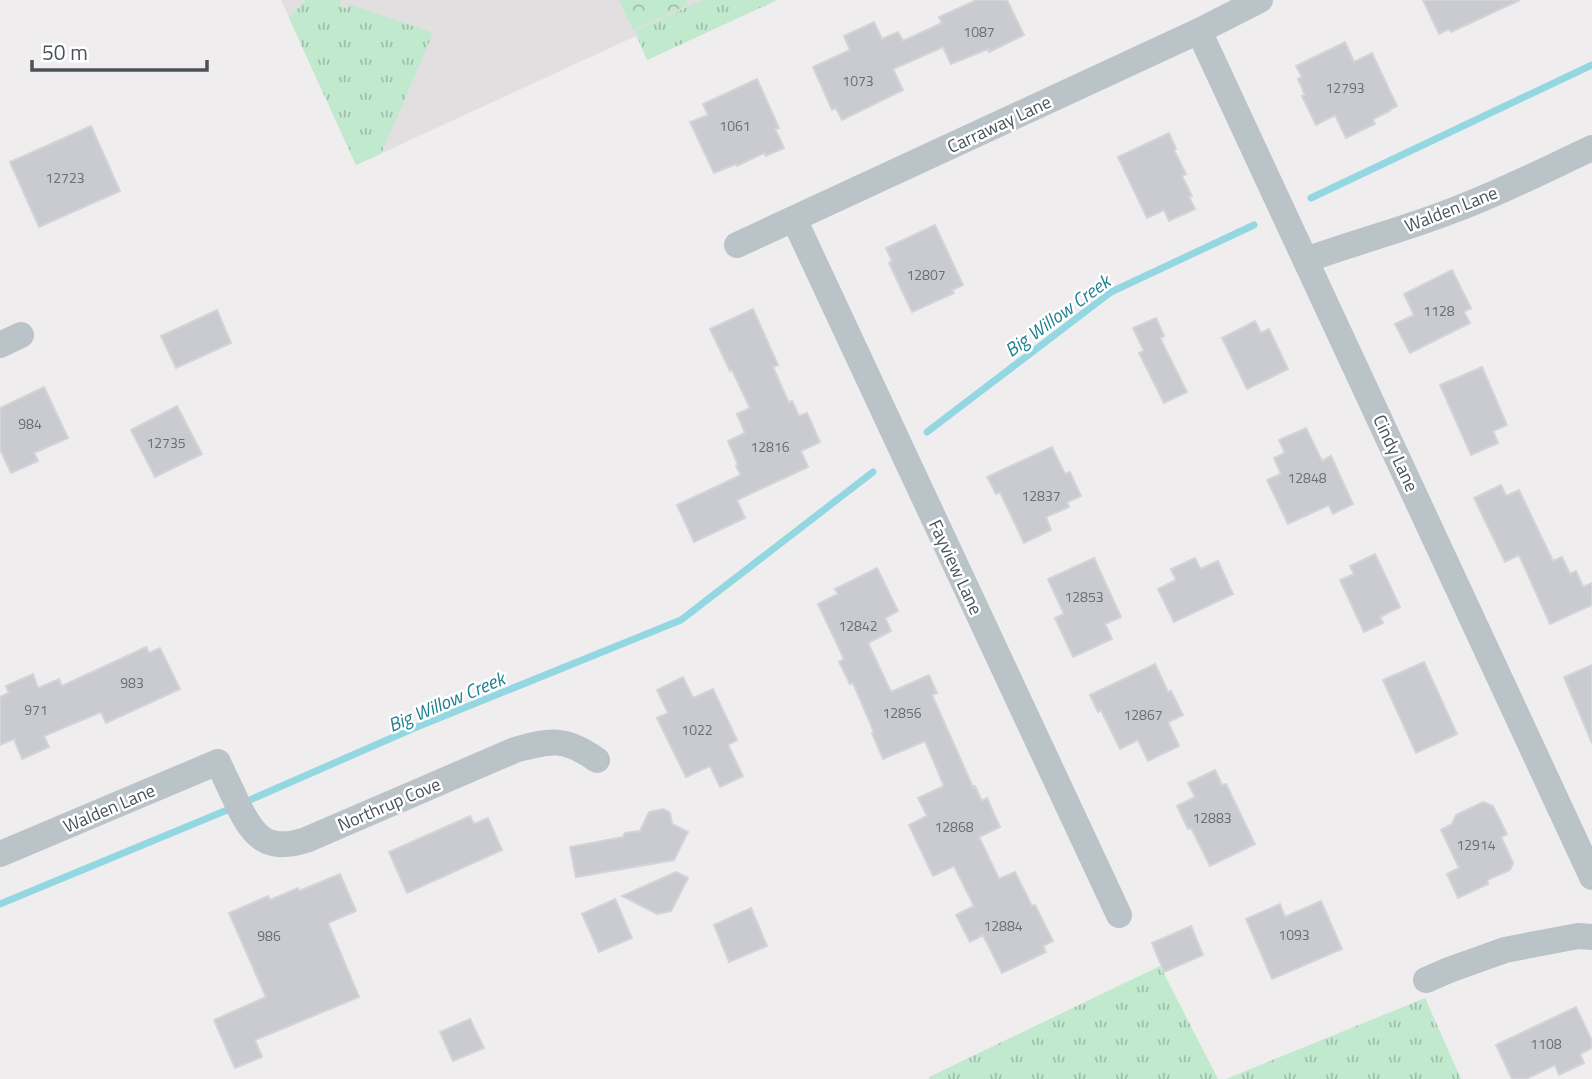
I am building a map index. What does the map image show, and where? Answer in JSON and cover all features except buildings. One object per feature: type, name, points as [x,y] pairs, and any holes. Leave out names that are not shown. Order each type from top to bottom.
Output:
[{"type":"street","name":"Carraway Lane","points":[[737,245],[1199,31],[1260,0]]},
{"type":"street","name":"Cindy Lane","points":[[1199,31],[1592,877]]},
{"type":"street","name":"Walden Lane","points":[[1306,260],[1498,193],[1592,148]]},
{"type":"street","name":"Fayview Lane","points":[[794,219],[1119,915]]},
{"type":"street","name":"Northrup Cove","points":[[222,770],[246,822],[260,838],[283,845],[295,844],[514,750],[559,742],[580,748],[597,760]]},
{"type":"street","name":"Walden Lane","points":[[0,854],[222,770]]},
{"type":"street","points":[[1426,980],[1505,950],[1578,936],[1592,937]]},
{"type":"shaded area","points":[[281,0],[777,0],[647,60],[636,36],[356,165]]},
{"type":"green space","points":[[306,0],[341,0],[339,5],[347,9],[349,4],[433,33],[381,154],[356,165],[289,18]]},
{"type":"green space","points":[[619,0],[686,0],[688,5],[633,30]]},
{"type":"green space","points":[[703,0],[777,0],[647,60],[635,31]]},
{"type":"green space","points":[[1160,966],[1218,1079],[929,1079],[929,1077]]},
{"type":"green space","points":[[1425,998],[1461,1079],[1226,1079]]},
{"type":"waterway","name":"Big Willow Creek","points":[[1311,198],[1592,65]]},
{"type":"waterway","name":"Big Willow Creek","points":[[927,432],[1111,292],[1254,225]]},
{"type":"waterway","name":"Big Willow Creek","points":[[243,803],[412,729],[681,620],[873,472]]},
{"type":"waterway","name":"Big Willow Creek","points":[[0,904],[232,808]]}]
